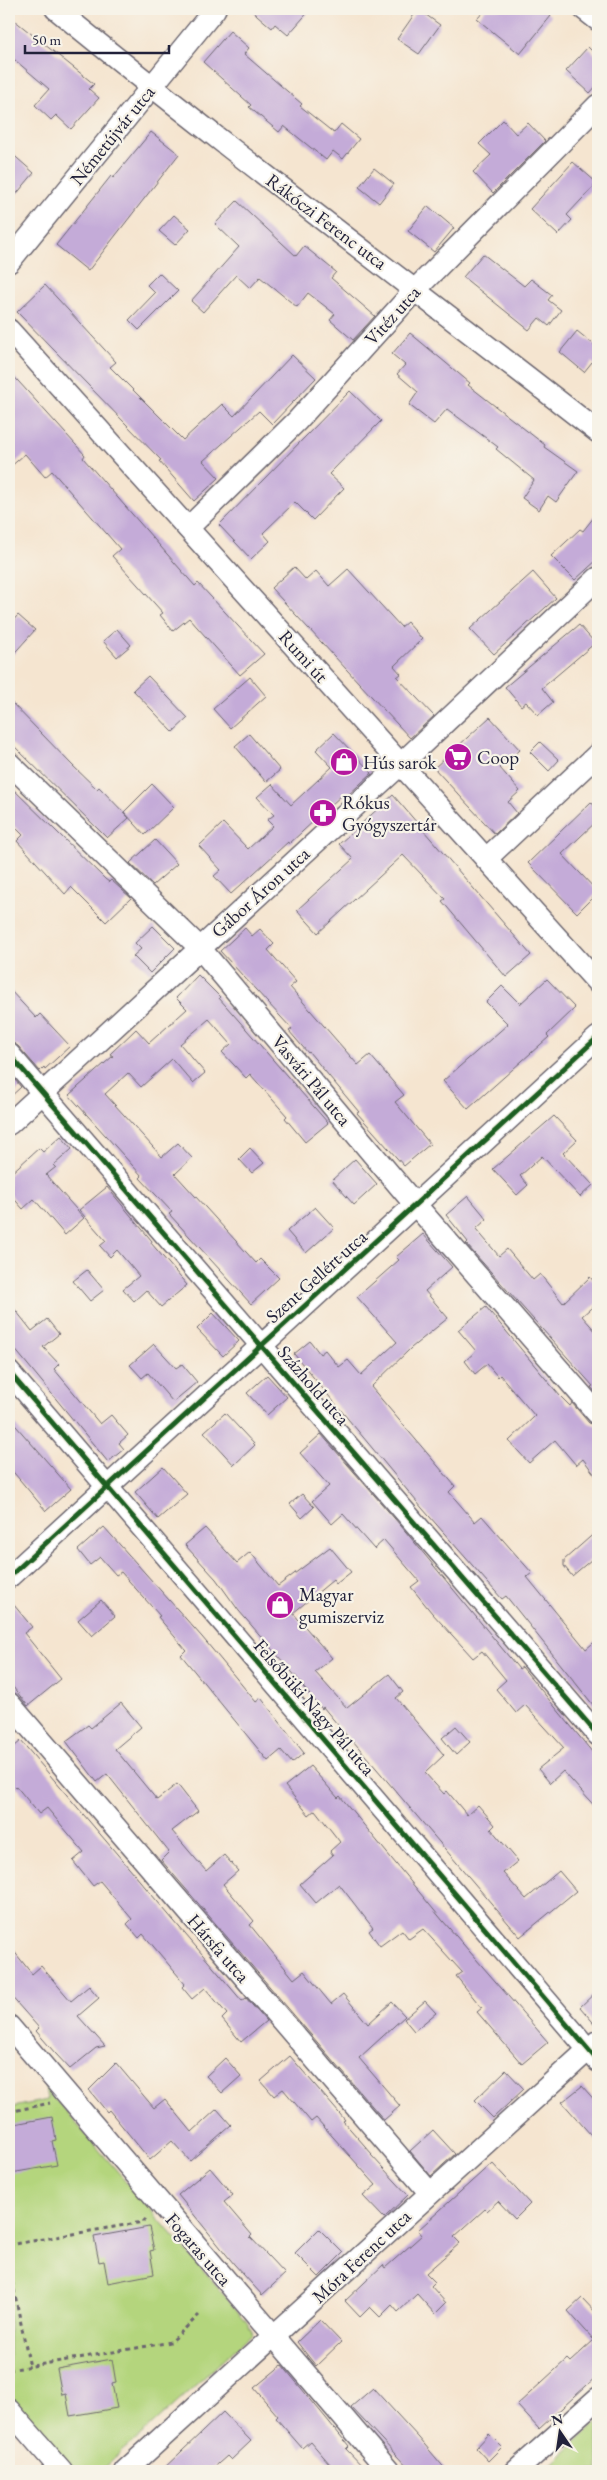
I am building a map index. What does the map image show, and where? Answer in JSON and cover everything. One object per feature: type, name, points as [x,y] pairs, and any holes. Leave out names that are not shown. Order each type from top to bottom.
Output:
[{"type":"street","name":"Rákóczi Ferenc utca","points":[[56,9],[151,87],[416,289],[598,432]]},
{"type":"street","name":"Németújvár utca","points":[[9,262],[215,9]]},
{"type":"street","points":[[584,9],[598,20]]},
{"type":"street","name":"Vitéz utca","points":[[188,528],[296,421],[416,289],[598,105]]},
{"type":"street","name":"Rumi út","points":[[9,330],[402,763],[598,983]]},
{"type":"street","name":"Gábor Áron utca","points":[[9,1124],[402,763],[598,578]]},
{"type":"street","points":[[486,859],[598,754]]},
{"type":"street","name":"Vasvári Pál utca","points":[[9,763],[200,947],[416,1205],[598,1414]]},
{"type":"street","name":"Szent Gellért utca","points":[[9,1578],[598,1037]]},
{"type":"street","name":"Százhold utca","points":[[9,1054],[598,1734]]},
{"type":"street","name":"Felsőbüki Nagy Pál utca","points":[[9,1372],[595,2051]]},
{"type":"street","name":"Hársfa utca","points":[[9,1703],[430,2193]]},
{"type":"street","name":"Fogaras utca","points":[[9,2026],[389,2471]]},
{"type":"street","name":"Móra Ferenc utca","points":[[126,2471],[430,2193],[595,2051]]},
{"type":"street","points":[[516,2471],[598,2398]]},
{"type":"street","points":[[9,2410],[62,2471]]},
{"type":"path","points":[[9,2112],[49,2104],[65,2093]]},
{"type":"path","points":[[9,2245],[143,2222],[149,2216]]},
{"type":"path","points":[[9,2266],[30,2367]]},
{"type":"path","points":[[9,2370],[171,2342],[199,2315]]},
{"type":"green space","points":[[45,2087],[248,2323],[253,2333],[101,2471],[68,2471],[9,2403],[9,2108],[47,2100]]},
{"type":"green space","points":[[598,2422],[598,2471],[545,2471]]},
{"type":"building","points":[[250,9],[311,9],[288,35],[275,24],[272,28]]},
{"type":"building","points":[[418,9],[440,25],[419,54],[397,39]]},
{"type":"building","points":[[486,9],[542,9],[551,16],[520,54],[477,19]]},
{"type":"building","points":[[9,16],[94,84],[89,89],[99,98],[71,129],[56,115],[51,120],[35,105],[49,89],[9,55]]},
{"type":"building","points":[[230,31],[249,48],[244,54],[302,104],[300,106],[334,133],[341,124],[359,139],[343,159],[333,151],[326,160],[284,126],[279,132],[249,107],[251,105],[203,62]]},
{"type":"building","points":[[588,47],[598,57],[598,84],[590,93],[566,71]]},
{"type":"building","points":[[503,120],[516,134],[528,123],[545,141],[493,193],[473,172],[491,155],[479,144]]},
{"type":"building","points":[[151,132],[179,154],[88,271],[56,245],[111,176],[113,178]]},
{"type":"building","points":[[9,151],[34,173],[9,203]]},
{"type":"building","points":[[573,162],[597,183],[567,215],[572,220],[558,235],[530,209]]},
{"type":"building","points":[[374,168],[394,184],[379,203],[359,187]]},
{"type":"building","points":[[237,201],[296,256],[304,246],[336,272],[331,278],[375,316],[353,340],[330,320],[335,314],[308,293],[297,307],[260,277],[250,288],[236,275],[203,312],[191,301],[239,247],[215,224]]},
{"type":"building","points":[[428,206],[454,228],[434,252],[408,231]]},
{"type":"building","points":[[174,215],[190,229],[175,245],[159,231]]},
{"type":"building","points":[[483,254],[524,286],[531,279],[552,295],[548,300],[561,310],[549,326],[539,318],[529,330],[463,277]]},
{"type":"building","points":[[159,273],[178,291],[139,330],[129,320],[155,293],[147,285]]},
{"type":"building","points":[[45,285],[116,362],[110,367],[183,440],[222,404],[234,416],[292,355],[316,378],[272,424],[259,411],[203,461],[219,478],[194,501],[159,461],[161,460],[17,312]]},
{"type":"building","points":[[577,331],[598,348],[598,368],[592,362],[584,372],[560,352]]},
{"type":"building","points":[[410,333],[470,383],[468,385],[545,445],[544,447],[578,471],[556,502],[548,496],[539,510],[522,498],[534,480],[496,449],[498,447],[447,409],[434,424],[409,405],[418,392],[397,374],[405,365],[392,354]]},
{"type":"building","points":[[9,371],[85,455],[83,458],[195,586],[198,583],[264,654],[240,675],[189,618],[173,631],[160,615],[163,613],[112,556],[120,549],[52,471],[45,477],[25,454],[9,468]]},
{"type":"building","points":[[350,391],[381,421],[329,474],[344,488],[313,520],[295,502],[263,533],[270,541],[251,559],[219,525]]},
{"type":"building","points":[[598,512],[598,559],[575,580],[551,556],[580,529],[583,531]]},
{"type":"building","points":[[294,567],[306,580],[316,571],[329,586],[348,569],[401,627],[407,622],[422,639],[394,666],[401,674],[397,677],[434,716],[410,738],[271,588]]},
{"type":"building","points":[[533,572],[556,598],[494,654],[470,629]]},
{"type":"building","points":[[18,615],[35,630],[9,659],[9,625]]},
{"type":"building","points":[[579,625],[595,643],[542,688],[553,702],[538,715],[526,702],[521,706],[505,687]]},
{"type":"building","points":[[117,629],[131,645],[117,657],[103,641]]},
{"type":"building","points":[[148,676],[188,718],[173,732],[133,690]]},
{"type":"building","points":[[250,677],[266,696],[230,728],[213,709]]},
{"type":"building","points":[[9,700],[72,765],[97,789],[99,787],[129,818],[107,838],[9,741]]},
{"type":"building","points":[[490,717],[520,750],[500,768],[520,791],[508,802],[517,813],[495,834],[434,768]]},
{"type":"building","points":[[334,733],[372,773],[346,797],[343,794],[231,894],[214,876],[221,870],[199,846],[223,823],[248,849],[273,826],[267,820],[274,815],[257,797],[272,784],[291,805],[332,767],[316,750]]},
{"type":"building","points":[[249,734],[280,770],[266,782],[235,746]]},
{"type":"building","points":[[540,742],[559,760],[549,771],[530,752]]},
{"type":"building","points":[[152,784],[174,807],[145,835],[124,812]]},
{"type":"building","points":[[9,785],[105,879],[109,882],[111,880],[131,898],[106,922],[71,887],[65,894],[17,841],[23,835],[9,821]]},
{"type":"building","points":[[393,795],[531,955],[506,977],[442,901],[445,899],[403,855],[318,933],[297,910],[353,859],[339,844]]},
{"type":"building","points":[[591,802],[598,810],[598,820],[562,854],[598,892],[577,913],[528,863]]},
{"type":"building","points":[[155,840],[177,864],[153,885],[130,863]]},
{"type":"building","points":[[153,926],[175,948],[150,973],[133,956],[141,949],[135,943]]},
{"type":"building","points":[[245,928],[252,936],[260,929],[274,944],[268,950],[296,982],[290,987],[358,1065],[370,1055],[404,1095],[395,1102],[430,1144],[404,1166],[357,1113],[359,1112],[309,1052],[289,1031],[292,1029],[220,951]]},
{"type":"building","points":[[198,975],[220,997],[328,1123],[305,1142],[285,1118],[287,1116],[250,1074],[246,1078],[222,1052],[231,1044],[209,1019],[180,1044],[205,1073],[193,1083],[172,1059],[141,1087],[128,1073],[105,1094],[162,1157],[178,1143],[192,1158],[175,1174],[256,1263],[260,1259],[279,1278],[251,1304],[169,1214],[172,1212],[140,1178],[142,1176],[69,1095],[113,1056],[110,1054],[136,1029],[149,1043],[187,1009],[176,998]]},
{"type":"building","points":[[547,979],[575,1008],[547,1035],[549,1037],[468,1109],[443,1081],[508,1024],[486,1002],[502,986],[520,1004]]},
{"type":"building","points":[[9,989],[36,1018],[40,1014],[70,1046],[45,1069],[44,1067],[40,1071],[18,1046],[9,1042]]},
{"type":"building","points":[[9,1073],[21,1087],[9,1098]]},
{"type":"building","points":[[554,1116],[577,1140],[563,1153],[593,1185],[580,1197],[542,1156],[520,1176],[528,1185],[517,1195],[493,1169]]},
{"type":"building","points":[[61,1136],[72,1149],[46,1175],[84,1218],[65,1235],[34,1199],[23,1209],[9,1193],[9,1175],[39,1148],[43,1152]]},
{"type":"building","points":[[250,1148],[264,1163],[252,1173],[239,1159]]},
{"type":"building","points":[[355,1159],[377,1184],[354,1205],[332,1180]]},
{"type":"building","points":[[107,1187],[187,1285],[161,1307],[146,1290],[134,1301],[123,1289],[139,1276],[117,1250],[110,1257],[100,1246],[106,1241],[79,1210]]},
{"type":"building","points":[[468,1196],[487,1219],[476,1229],[499,1256],[507,1249],[533,1280],[540,1274],[563,1303],[590,1277],[598,1286],[598,1302],[582,1316],[598,1334],[598,1395],[591,1387],[593,1386],[466,1244],[468,1242],[446,1215]]},
{"type":"building","points":[[315,1207],[334,1228],[306,1253],[287,1231]]},
{"type":"building","points":[[423,1234],[452,1267],[425,1291],[448,1318],[411,1348],[371,1387],[455,1486],[449,1492],[475,1522],[482,1516],[532,1573],[527,1577],[586,1649],[598,1639],[598,1711],[506,1596],[502,1599],[422,1508],[294,1354],[310,1341],[320,1354],[325,1350],[339,1367],[348,1360],[361,1375],[397,1342],[357,1297],[399,1260],[396,1257]]},
{"type":"building","points":[[87,1270],[104,1290],[90,1301],[73,1281]]},
{"type":"building","points":[[9,1302],[32,1331],[47,1319],[59,1334],[43,1347],[59,1364],[54,1369],[100,1424],[111,1415],[128,1435],[119,1443],[124,1449],[108,1462],[9,1342]]},
{"type":"building","points":[[486,1307],[560,1396],[570,1406],[572,1403],[589,1423],[598,1426],[598,1479],[583,1459],[576,1465],[555,1440],[529,1463],[509,1441],[535,1416],[500,1375],[498,1377],[487,1364],[475,1374],[465,1361],[476,1351],[458,1330]]},
{"type":"building","points":[[213,1313],[239,1341],[223,1356],[197,1329]]},
{"type":"building","points":[[154,1344],[176,1368],[182,1364],[197,1382],[173,1402],[148,1373],[142,1378],[130,1365]]},
{"type":"building","points":[[267,1375],[287,1397],[267,1415],[247,1393]]},
{"type":"building","points":[[225,1413],[255,1445],[234,1465],[204,1432]]},
{"type":"building","points":[[9,1418],[71,1489],[46,1511],[9,1467]]},
{"type":"building","points":[[321,1434],[401,1526],[519,1669],[522,1667],[598,1759],[598,1810],[563,1771],[550,1783],[538,1769],[564,1748],[525,1705],[516,1713],[496,1689],[506,1680],[482,1651],[473,1658],[432,1613],[411,1587],[419,1581],[384,1540],[374,1549],[343,1514],[332,1524],[312,1501],[329,1486],[300,1453]]},
{"type":"building","points":[[163,1467],[187,1494],[158,1519],[135,1492]]},
{"type":"building","points":[[302,1494],[314,1507],[302,1518],[290,1504]]},
{"type":"building","points":[[104,1527],[202,1637],[256,1702],[261,1698],[304,1753],[292,1763],[281,1750],[268,1761],[181,1655],[186,1650],[158,1617],[160,1616],[121,1572],[116,1575],[100,1557],[90,1565],[78,1550]]},
{"type":"building","points":[[205,1528],[237,1563],[250,1552],[278,1586],[330,1547],[351,1572],[336,1584],[333,1580],[293,1613],[332,1658],[315,1672],[347,1708],[389,1674],[403,1692],[396,1698],[444,1755],[425,1773],[444,1794],[447,1791],[467,1815],[478,1805],[495,1825],[491,1829],[518,1861],[503,1873],[526,1899],[559,1871],[576,1891],[520,1937],[353,1741],[303,1687],[239,1611],[216,1579],[185,1545]]},
{"type":"building","points":[[598,1530],[598,1554],[572,1576],[564,1566],[564,1560]]},
{"type":"building","points":[[9,1599],[32,1627],[24,1633],[61,1679],[28,1706],[9,1682]]},
{"type":"building","points":[[101,1600],[115,1616],[92,1636],[78,1620]]},
{"type":"building","points":[[121,1703],[141,1727],[115,1749],[157,1800],[177,1784],[198,1811],[172,1831],[206,1871],[224,1855],[238,1871],[223,1884],[254,1921],[250,1925],[294,1979],[304,1971],[331,2004],[343,1994],[368,2024],[392,2002],[405,2016],[359,2058],[400,2106],[384,2120],[161,1860],[169,1852],[107,1774],[97,1782],[66,1741],[88,1725],[91,1728]]},
{"type":"building","points":[[456,1726],[470,1742],[456,1755],[442,1738]]},
{"type":"building","points":[[21,1741],[242,2001],[246,1998],[266,2021],[241,2042],[222,2019],[227,2014],[205,1988],[192,1999],[182,1987],[185,1984],[143,1934],[139,1938],[127,1924],[132,1919],[100,1881],[93,1886],[73,1861],[84,1852],[47,1808],[39,1814],[16,1786],[9,1793],[9,1751]]},
{"type":"building","points":[[310,1766],[338,1798],[340,1796],[443,1921],[548,2042],[522,2064],[477,2012],[482,2008],[456,1976],[462,1972],[423,1929],[409,1939],[402,1930],[380,1946],[369,1931],[373,1928],[339,1884],[316,1903],[300,1884],[333,1855],[330,1851],[340,1842],[315,1810],[309,1815],[285,1786]]},
{"type":"building","points":[[9,1945],[32,1974],[41,1966],[71,2001],[89,1986],[99,1998],[78,2016],[105,2046],[96,2048],[70,2069],[36,2031],[39,2028],[9,1994]]},
{"type":"building","points":[[598,1990],[598,2028],[580,2007]]},
{"type":"building","points":[[425,2001],[436,2013],[414,2031],[404,2019]]},
{"type":"building","points":[[290,2056],[345,2120],[343,2121],[371,2155],[408,2195],[384,2218],[363,2196],[376,2185],[316,2118],[311,2122],[283,2089],[274,2096],[261,2081]]},
{"type":"building","points":[[225,2058],[241,2076],[222,2093],[206,2076]]},
{"type":"building","points":[[116,2063],[154,2108],[165,2099],[192,2132],[217,2109],[231,2125],[190,2161],[172,2141],[150,2160],[109,2110],[107,2112],[89,2090]]},
{"type":"building","points":[[506,2070],[524,2089],[493,2118],[475,2100]]},
{"type":"building","points":[[582,2086],[598,2104],[598,2143],[562,2102]]},
{"type":"building","points":[[52,2117],[56,2140],[52,2141],[57,2165],[11,2173],[9,2125]]},
{"type":"building","points":[[433,2130],[455,2154],[431,2176],[410,2151]]},
{"type":"building","points":[[492,2163],[530,2204],[515,2219],[498,2201],[487,2211],[485,2209],[454,2237],[460,2243],[426,2273],[435,2282],[431,2286],[446,2303],[435,2314],[417,2294],[398,2312],[392,2305],[380,2317],[370,2307],[360,2317],[345,2301],[383,2265],[385,2268],[422,2235],[418,2230]]},
{"type":"building","points":[[210,2168],[233,2195],[224,2202],[252,2235],[250,2237],[285,2274],[262,2295],[234,2264],[178,2195]]},
{"type":"building","points":[[149,2227],[154,2250],[150,2251],[154,2274],[108,2283],[104,2261],[99,2262],[94,2237]]},
{"type":"building","points":[[319,2229],[343,2253],[319,2277],[295,2253]]},
{"type":"building","points":[[582,2298],[598,2315],[598,2375],[539,2429],[517,2405],[567,2359],[570,2362],[594,2340],[568,2311]]},
{"type":"building","points":[[320,2320],[341,2342],[316,2366],[297,2342]]},
{"type":"building","points":[[112,2359],[116,2383],[112,2384],[117,2408],[70,2416],[66,2394],[62,2395],[57,2369]]},
{"type":"building","points":[[282,2365],[349,2446],[346,2449],[367,2471],[336,2471],[310,2441],[302,2448],[276,2418],[278,2416],[254,2388]]},
{"type":"building","points":[[373,2388],[447,2471],[411,2471],[351,2407]]},
{"type":"building","points":[[223,2412],[251,2441],[231,2460],[227,2456],[210,2471],[161,2471]]},
{"type":"building","points":[[489,2434],[502,2447],[488,2461],[476,2448]]},
{"type":"cycle path","points":[[9,1577],[598,1037]]},
{"type":"cycle path","points":[[9,1054],[598,1735]]},
{"type":"cycle path","points":[[9,1372],[598,2061]]},
{"type":"place","name":"Coop","points":[[458,757]]},
{"type":"place","name":"Hús sarok","points":[[344,762]]},
{"type":"place","name":"Rókus Gyógyszertár","points":[[323,813]]},
{"type":"place","name":"Magyar gumiszerviz","points":[[280,1605]]}]
